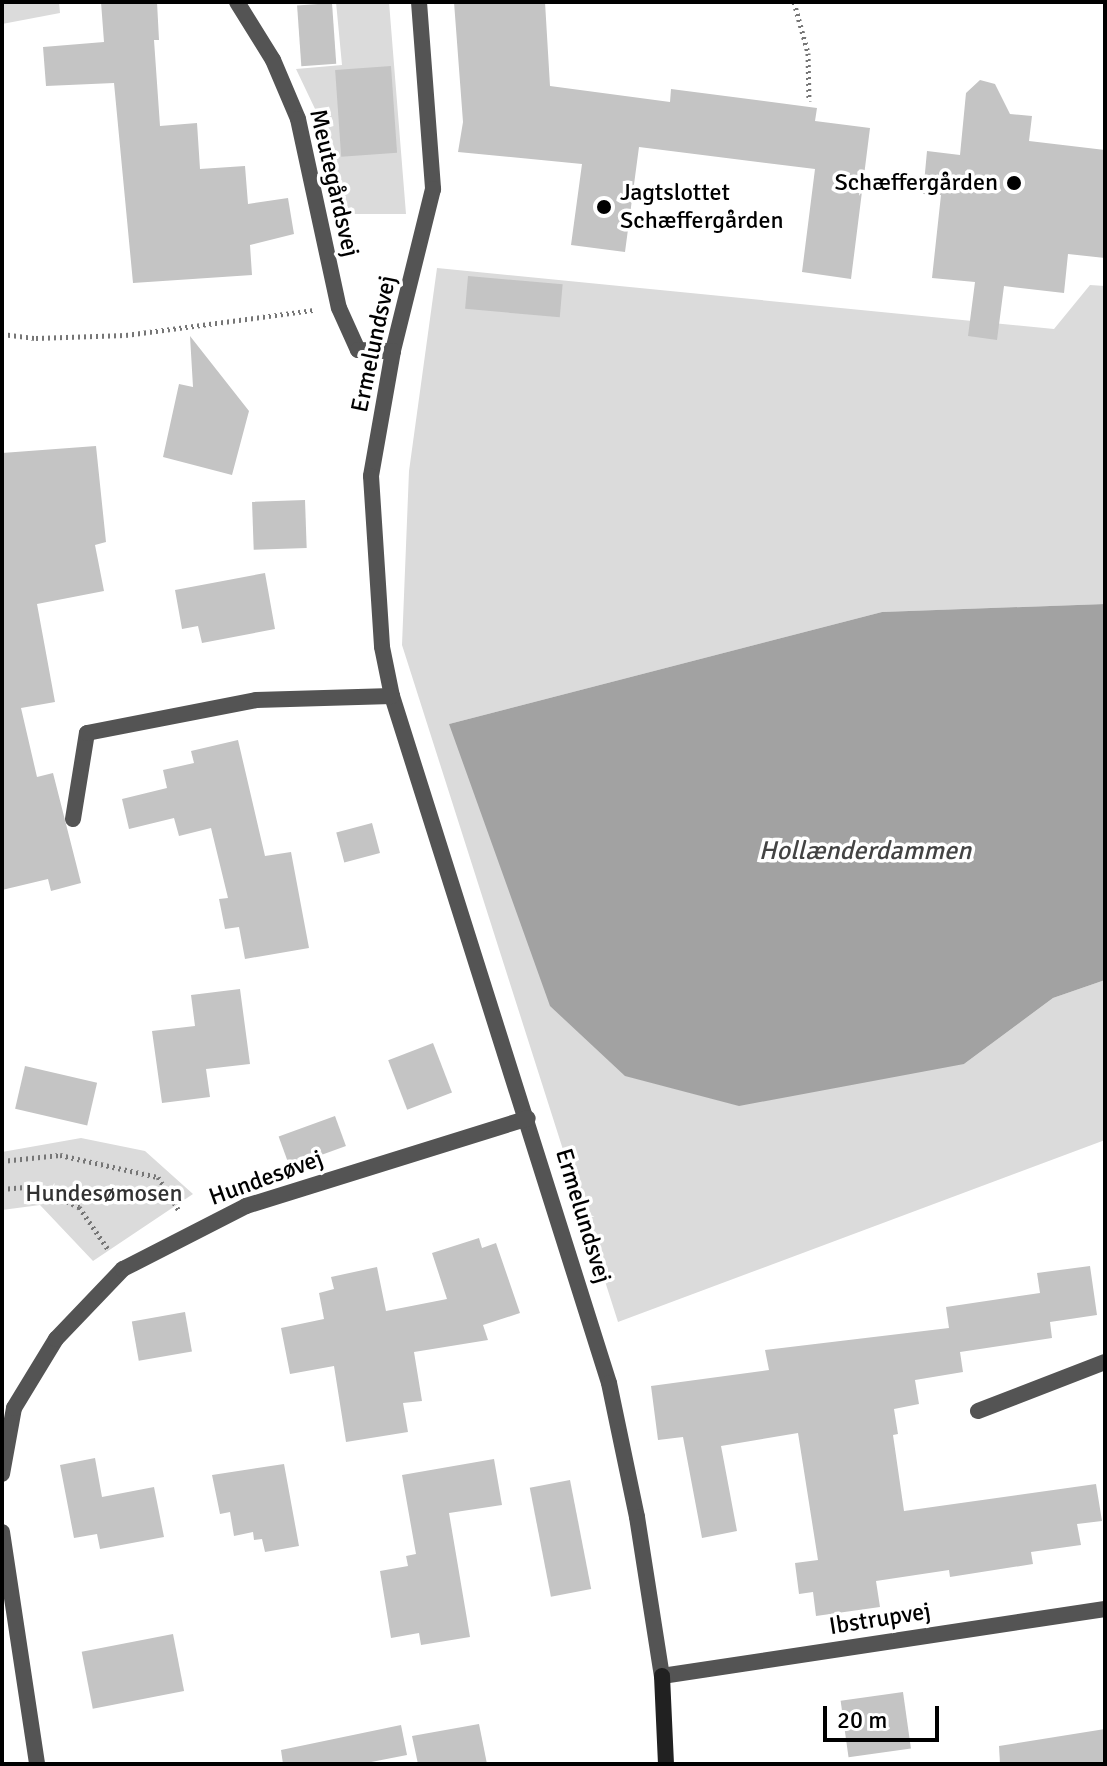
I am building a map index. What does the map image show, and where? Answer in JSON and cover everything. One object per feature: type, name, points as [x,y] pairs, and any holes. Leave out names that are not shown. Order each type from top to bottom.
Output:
[{"type":"street","name":"Meutegårdsvej","points":[[237,2],[273,60],[298,119],[339,308],[358,350],[393,351]]},
{"type":"street","name":"Ermelundsvej","points":[[419,2],[433,189],[393,351],[371,476],[378,613],[392,696],[528,1118],[609,1383],[637,1517],[662,1676],[666,1764]]},
{"type":"street","points":[[73,819],[87,733],[256,700],[392,696]]},
{"type":"street","name":"Hundesøvej","points":[[2,1474],[14,1408],[56,1339],[123,1269],[246,1206],[528,1118]]},
{"type":"street","points":[[978,1411],[1105,1362]]},
{"type":"street","points":[[2,1532],[37,1764]]},
{"type":"street","name":"Ibstrupvej","points":[[662,1676],[1105,1609]]},
{"type":"path","points":[[794,2],[808,53],[809,101]]},
{"type":"path","points":[[2,334],[36,338],[126,335],[339,308]]},
{"type":"path","points":[[2,1161],[60,1155],[158,1177],[193,1231]]},
{"type":"path","points":[[2,1189],[34,1186],[79,1207],[123,1269]]},
{"type":"green space","points":[[2,2],[59,2],[60,13],[2,24]]},
{"type":"green space","points":[[336,2],[389,2],[406,214],[347,214],[326,132],[296,69],[342,65]]},
{"type":"green space","points":[[437,268],[1054,329],[1090,285],[1105,286],[1105,604],[882,612],[449,724],[964,1064],[1053,998],[1105,980],[1105,1140],[618,1322],[402,645],[409,471]]},
{"type":"green space","name":"Hundesømosen","points":[[81,1138],[145,1151],[193,1194],[93,1261],[40,1205],[2,1210],[2,1152]]},
{"type":"water","name":"Hollænderdammen","points":[[1105,604],[1105,980],[1053,998],[964,1064],[739,1106],[625,1076],[550,1006],[449,724],[882,612]]},
{"type":"building","points":[[101,2],[157,2],[159,40],[154,40],[160,126],[197,123],[200,169],[245,166],[248,204],[288,198],[294,234],[250,245],[252,275],[133,283],[114,83],[46,86],[43,47],[104,42]]},
{"type":"building","name":"Jagtslottet Schæffergården","points":[[454,2],[545,2],[550,86],[670,102],[671,89],[817,108],[815,121],[870,128],[851,279],[802,272],[815,169],[639,147],[625,252],[571,245],[582,164],[458,152],[463,122]]},
{"type":"building","points":[[332,3],[336,64],[301,66],[297,5]]},
{"type":"building","points":[[391,66],[397,153],[341,157],[335,70]]},
{"type":"building","name":"Schæffergården","points":[[980,80],[995,84],[1010,114],[1032,116],[1029,141],[1105,150],[1105,258],[1068,254],[1064,293],[1004,286],[997,340],[968,336],[975,282],[932,278],[941,195],[923,194],[927,151],[960,155],[966,93]]},
{"type":"building","points":[[468,276],[563,284],[560,317],[465,309]]},
{"type":"building","points":[[190,336],[249,411],[232,475],[163,457],[179,384],[193,387]]},
{"type":"building","points":[[96,446],[106,542],[95,545],[104,591],[37,604],[55,702],[21,708],[37,777],[53,773],[81,883],[51,891],[48,879],[2,890],[2,453]]},
{"type":"building","points":[[305,500],[307,548],[254,550],[252,502]]},
{"type":"building","points":[[265,573],[275,629],[202,643],[198,626],[182,629],[175,590]]},
{"type":"building","points":[[238,740],[265,856],[291,852],[309,948],[245,959],[239,927],[225,929],[219,899],[228,898],[211,828],[179,836],[174,818],[129,829],[122,799],[167,788],[163,770],[194,763],[191,751]]},
{"type":"building","points":[[372,823],[380,853],[344,863],[336,833]]},
{"type":"building","points":[[240,989],[250,1064],[206,1069],[210,1097],[162,1103],[152,1031],[195,1026],[191,995]]},
{"type":"building","points":[[433,1043],[452,1092],[407,1110],[388,1060]]},
{"type":"building","points":[[25,1066],[97,1083],[87,1126],[15,1109]]},
{"type":"building","points":[[335,1116],[346,1146],[290,1167],[279,1137]]},
{"type":"building","points":[[479,1238],[482,1248],[496,1243],[520,1313],[483,1325],[488,1340],[414,1352],[422,1401],[403,1403],[408,1432],[346,1442],[334,1366],[290,1374],[281,1328],[324,1319],[319,1293],[334,1289],[331,1277],[377,1267],[386,1311],[447,1299],[432,1253]]},
{"type":"building","points":[[1090,1266],[1097,1315],[1050,1322],[1052,1338],[960,1352],[963,1372],[915,1380],[919,1404],[894,1409],[898,1434],[893,1435],[904,1511],[1096,1484],[1102,1521],[1077,1524],[1081,1545],[1031,1552],[1033,1564],[950,1577],[949,1570],[876,1581],[880,1607],[816,1616],[813,1592],[799,1594],[795,1563],[818,1560],[798,1433],[721,1446],[737,1531],[702,1538],[683,1437],[658,1440],[651,1386],[769,1370],[765,1350],[949,1328],[946,1307],[1040,1293],[1037,1273]]},
{"type":"building","points":[[185,1312],[192,1351],[139,1361],[132,1321]]},
{"type":"building","points":[[95,1458],[102,1497],[154,1487],[164,1537],[100,1549],[97,1534],[74,1538],[60,1465]]},
{"type":"building","points":[[494,1459],[502,1505],[449,1513],[470,1637],[421,1645],[419,1633],[391,1638],[380,1571],[408,1566],[406,1556],[416,1554],[402,1475]]},
{"type":"building","points":[[284,1464],[299,1546],[265,1552],[262,1539],[254,1540],[253,1532],[234,1536],[230,1512],[220,1514],[212,1475]]},
{"type":"building","points":[[570,1480],[591,1589],[551,1597],[530,1488]]},
{"type":"building","points":[[173,1634],[184,1691],[93,1709],[82,1652]]},
{"type":"building","points":[[903,1692],[911,1748],[849,1757],[841,1701]]},
{"type":"building","points":[[479,1724],[487,1764],[418,1764],[412,1736]]},
{"type":"building","points":[[401,1725],[407,1755],[361,1764],[283,1764],[281,1750]]},
{"type":"building","points":[[1105,1729],[1105,1764],[1000,1764],[999,1746]]},
{"type":"place","name":"Schæffergården","points":[[1014,183]]},
{"type":"place","name":"Jagtslottet Schæffergården","points":[[604,207]]}]
